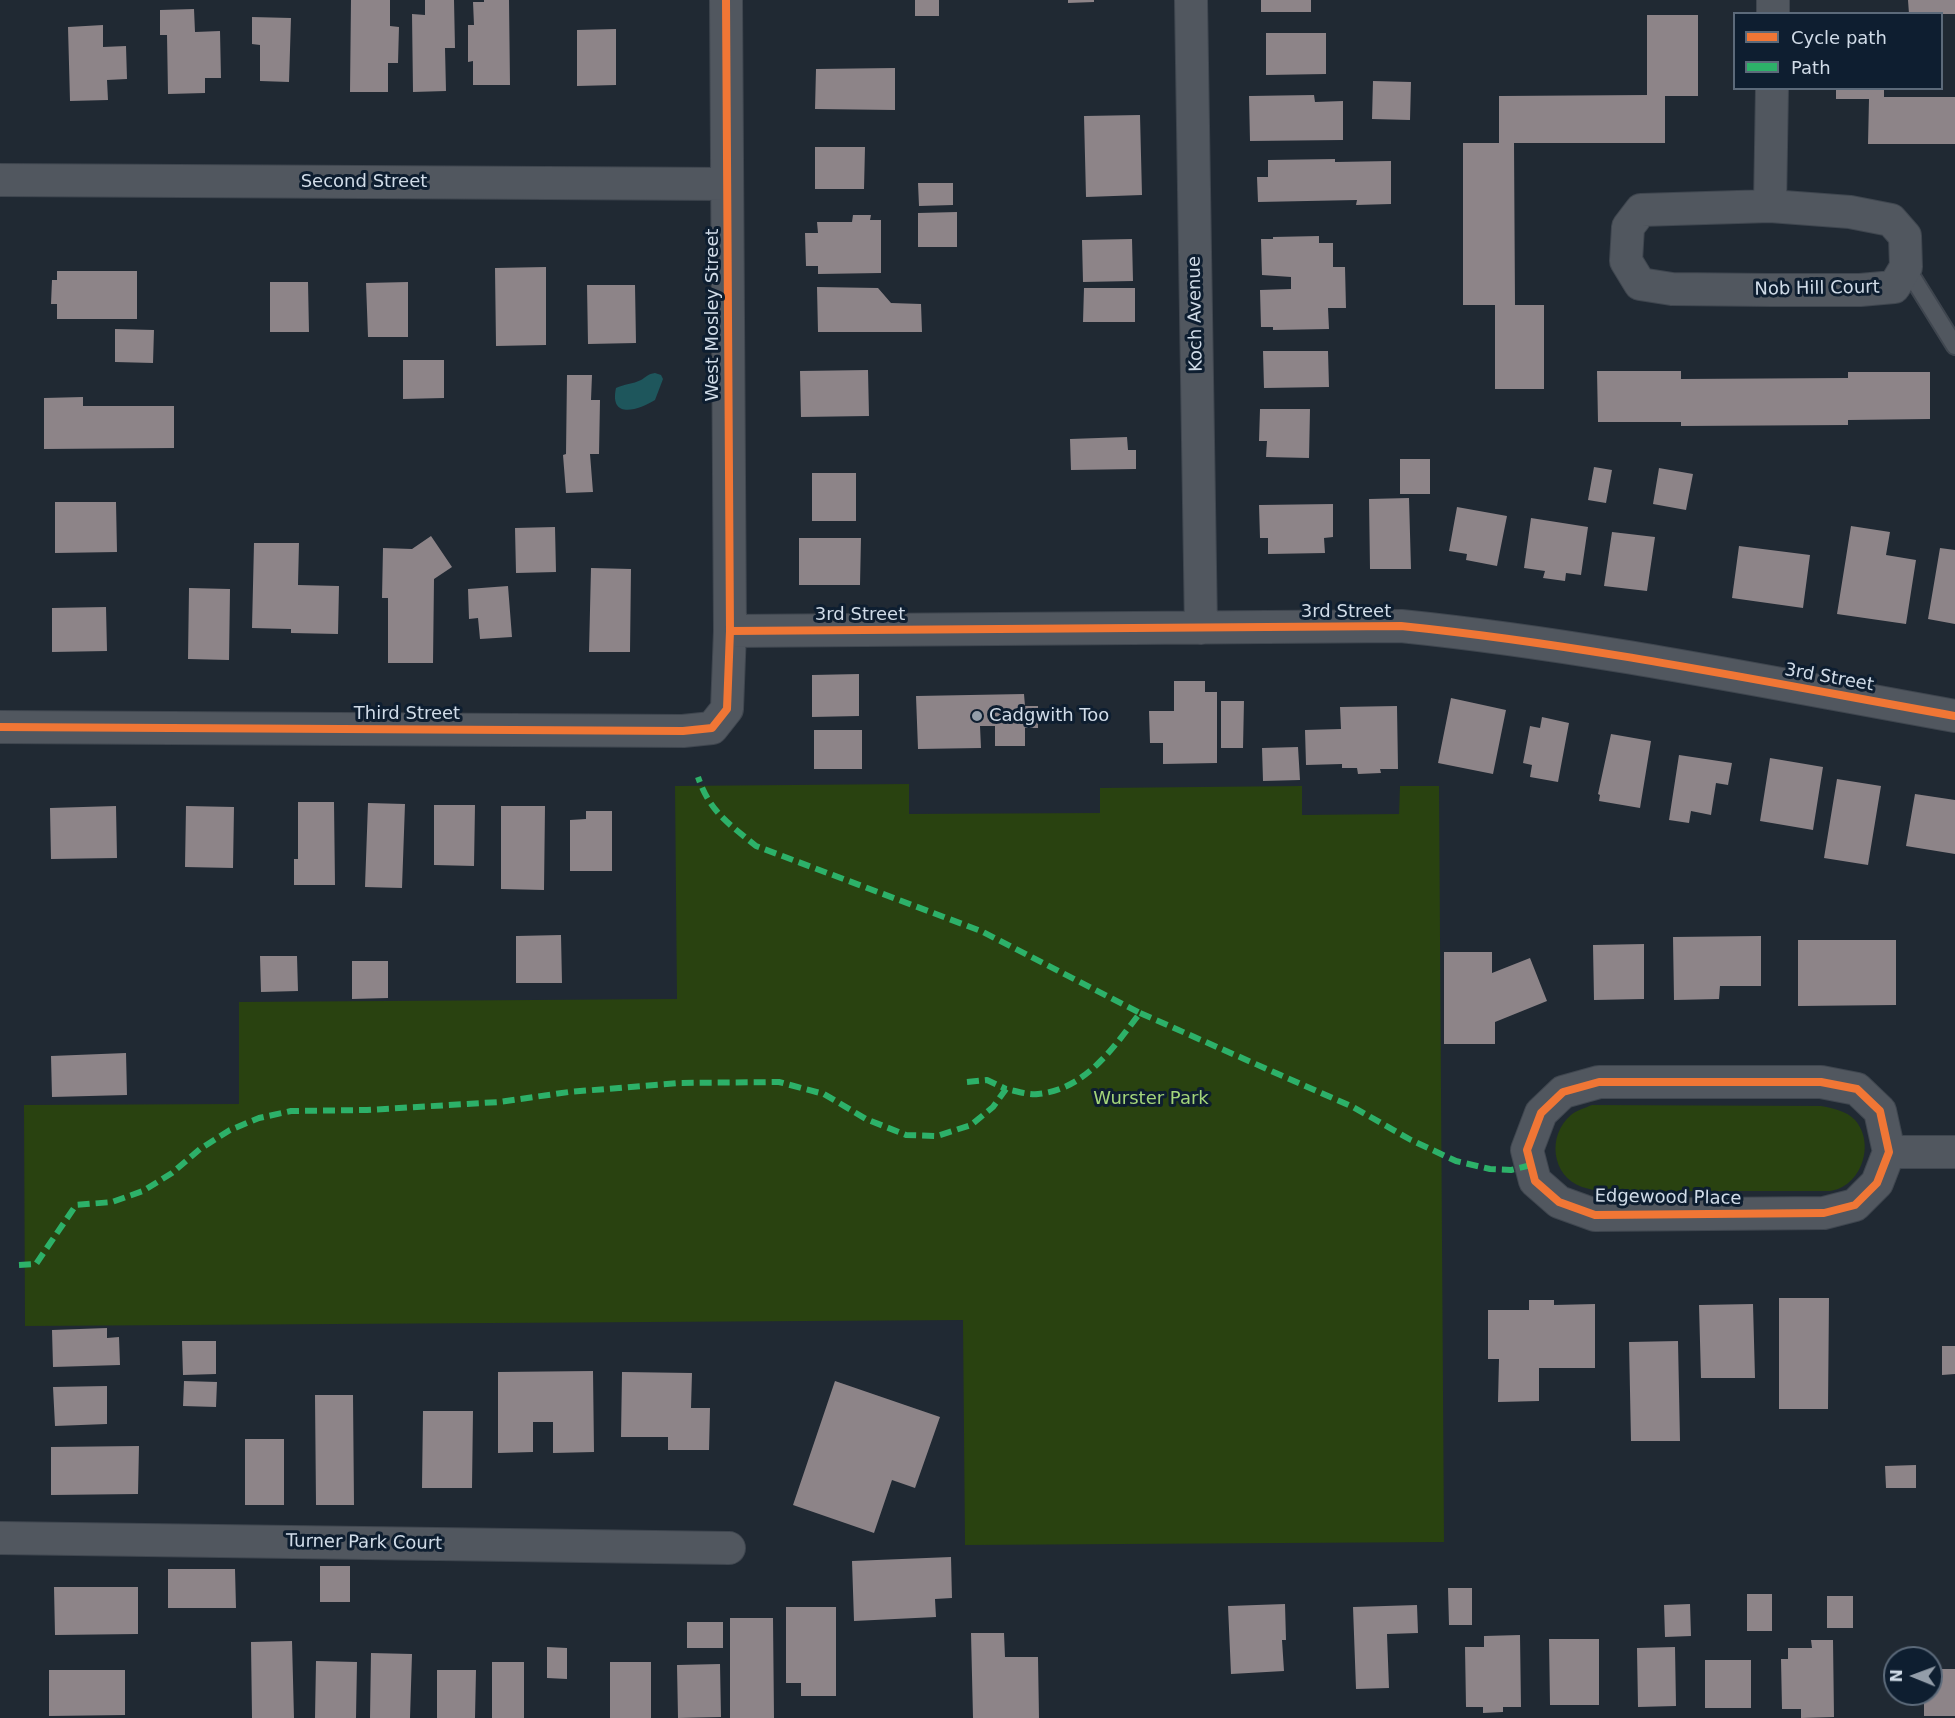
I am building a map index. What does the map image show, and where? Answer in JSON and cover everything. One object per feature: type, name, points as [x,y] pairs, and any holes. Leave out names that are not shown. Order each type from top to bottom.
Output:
[{"type":"street","name":"West Mosley Street","points":[[726,0],[730,631]]},
{"type":"street","name":"Koch Avenue","points":[[1191,0],[1201,628]]},
{"type":"street","points":[[1770,206],[1772,90]]},
{"type":"street","name":"Second Street","points":[[0,180],[727,184]]},
{"type":"street","name":"Nob Hill Court","points":[[1770,206],[1850,212],[1891,220],[1905,236],[1906,267],[1894,288],[1860,290],[1672,288],[1640,284],[1626,261],[1628,227],[1641,210],[1770,206]]},
{"type":"street","name":"3rd Street","points":[[730,631],[1401,626],[1474,634],[1642,661],[1955,716]]},
{"type":"street","name":"Third Street","points":[[0,727],[683,731],[712,728],[727,709],[730,631]]},
{"type":"street","name":"Edgewood Place","points":[[1599,1082],[1821,1082],[1857,1089],[1880,1112],[1888,1152],[1877,1183],[1855,1205],[1824,1213],[1594,1215],[1559,1202],[1535,1181],[1527,1150],[1541,1113],[1563,1092],[1599,1082]]},
{"type":"street","points":[[1888,1152],[1955,1152]]},
{"type":"street","name":"Turner Park Court","points":[[0,1538],[729,1548]]},
{"type":"lane","points":[[1906,267],[1955,346]]},
{"type":"green space","name":"Wurster Park","points":[[909,784],[909,814],[1100,813],[1100,788],[1302,786],[1302,815],[1399,814],[1400,786],[1439,786],[1444,1542],[965,1545],[963,1320],[25,1326],[24,1105],[239,1104],[239,1002],[677,999],[675,786]]},
{"type":"green space","points":[[1592,1105],[1821,1106],[1844,1112],[1855,1120],[1864,1141],[1862,1163],[1850,1182],[1830,1191],[1594,1190],[1572,1182],[1564,1174],[1556,1154],[1558,1133],[1563,1123],[1573,1113]]},
{"type":"shaded area","points":[[655,373],[661,375],[663,379],[655,400],[641,407],[627,410],[617,405],[616,388]]},
{"type":"building","points":[[351,0],[390,0],[390,26],[399,27],[398,63],[388,63],[388,92],[350,92]]},
{"type":"building","points":[[425,0],[454,0],[455,48],[445,48],[446,91],[413,92],[412,14],[425,15]]},
{"type":"building","points":[[484,0],[509,0],[510,85],[473,85],[473,61],[468,62],[468,25],[474,25],[473,2],[484,2]]},
{"type":"building","points":[[915,0],[939,0],[939,16],[915,16]]},
{"type":"building","points":[[1068,0],[1094,0],[1094,2],[1068,3]]},
{"type":"building","points":[[1261,0],[1311,0],[1311,12],[1261,12]]},
{"type":"building","points":[[1908,0],[1955,0],[1955,14],[1909,12]]},
{"type":"building","points":[[194,9],[195,32],[220,31],[221,78],[205,78],[205,93],[168,94],[167,35],[160,35],[160,10]]},
{"type":"building","points":[[1647,15],[1698,15],[1698,96],[1665,96],[1665,143],[1514,143],[1515,305],[1544,305],[1544,389],[1495,389],[1495,305],[1463,305],[1463,143],[1499,143],[1499,96],[1647,95]]},
{"type":"building","points":[[252,17],[291,18],[289,82],[260,81],[260,45],[252,44]]},
{"type":"building","points":[[103,25],[103,47],[126,46],[127,79],[107,80],[108,100],[70,101],[68,27]]},
{"type":"building","points":[[616,29],[616,85],[577,86],[577,30]]},
{"type":"building","points":[[1266,33],[1326,33],[1326,74],[1266,75]]},
{"type":"building","points":[[895,68],[895,110],[815,109],[816,69]]},
{"type":"building","points":[[1373,81],[1411,82],[1410,120],[1372,119]]},
{"type":"building","points":[[1836,90],[1884,90],[1884,97],[1955,97],[1955,144],[1868,144],[1869,99],[1836,99]]},
{"type":"building","points":[[1314,95],[1315,102],[1343,101],[1343,140],[1250,141],[1249,96]]},
{"type":"building","points":[[1140,115],[1142,195],[1086,197],[1084,116]]},
{"type":"building","points":[[815,147],[865,147],[864,189],[815,189]]},
{"type":"building","points":[[1335,159],[1335,162],[1391,161],[1391,204],[1356,205],[1357,200],[1258,202],[1257,177],[1268,177],[1268,160]]},
{"type":"building","points":[[918,183],[953,183],[953,205],[919,206]]},
{"type":"building","points":[[957,212],[957,247],[918,247],[918,213]]},
{"type":"building","points":[[853,215],[871,215],[870,220],[881,220],[881,273],[818,274],[818,266],[806,266],[805,233],[818,233],[817,222],[852,222]]},
{"type":"building","points":[[1319,236],[1319,243],[1333,243],[1333,267],[1345,267],[1346,308],[1328,308],[1329,329],[1273,330],[1273,327],[1261,327],[1260,290],[1291,289],[1291,277],[1262,275],[1261,239]]},
{"type":"building","points":[[1132,239],[1133,281],[1083,282],[1082,240]]},
{"type":"building","points":[[546,267],[546,345],[496,346],[495,268]]},
{"type":"building","points":[[57,271],[137,271],[137,319],[57,319],[57,304],[51,304],[52,280],[57,280]]},
{"type":"building","points":[[270,282],[308,282],[309,332],[270,332]]},
{"type":"building","points":[[408,282],[408,337],[368,337],[366,283]]},
{"type":"building","points":[[587,285],[635,285],[636,343],[588,344]]},
{"type":"building","points":[[817,287],[878,288],[891,303],[921,304],[922,332],[818,332]]},
{"type":"building","points":[[1084,288],[1135,288],[1135,322],[1083,322]]},
{"type":"building","points":[[115,329],[154,330],[153,363],[115,362]]},
{"type":"building","points":[[1263,351],[1328,351],[1329,387],[1264,388]]},
{"type":"building","points":[[403,360],[444,360],[444,398],[403,399]]},
{"type":"building","points":[[868,370],[869,416],[801,417],[800,371]]},
{"type":"building","points":[[1597,371],[1681,371],[1681,379],[1848,378],[1848,372],[1930,372],[1930,419],[1848,420],[1848,425],[1681,426],[1681,422],[1598,422]]},
{"type":"building","points":[[567,375],[592,375],[591,400],[600,400],[599,454],[590,454],[593,492],[566,493],[563,455],[566,454]]},
{"type":"building","points":[[83,397],[83,406],[174,406],[174,448],[44,449],[44,398]]},
{"type":"building","points":[[1260,409],[1310,409],[1309,458],[1266,457],[1267,441],[1259,441]]},
{"type":"building","points":[[1127,437],[1128,450],[1136,450],[1136,469],[1071,470],[1070,439]]},
{"type":"building","points":[[1400,459],[1430,459],[1430,494],[1400,494]]},
{"type":"building","points":[[1594,467],[1612,470],[1606,503],[1588,500]]},
{"type":"building","points":[[1659,468],[1693,474],[1686,510],[1653,504]]},
{"type":"building","points":[[812,473],[856,473],[856,521],[812,521]]},
{"type":"building","points":[[1409,498],[1411,569],[1370,569],[1369,499]]},
{"type":"building","points":[[55,502],[116,502],[117,552],[55,553]]},
{"type":"building","points":[[1333,504],[1333,537],[1324,538],[1325,553],[1268,554],[1268,538],[1260,538],[1259,505]]},
{"type":"building","points":[[1457,507],[1507,516],[1497,566],[1466,560],[1467,554],[1449,551]]},
{"type":"building","points":[[1531,518],[1588,527],[1581,575],[1566,573],[1565,581],[1543,578],[1545,571],[1524,568]]},
{"type":"building","points":[[1851,526],[1890,532],[1886,555],[1916,560],[1906,624],[1837,614]]},
{"type":"building","points":[[555,527],[556,572],[516,573],[515,528]]},
{"type":"building","points":[[1612,532],[1655,537],[1647,591],[1604,586]]},
{"type":"building","points":[[431,536],[452,567],[434,579],[433,663],[388,663],[388,598],[382,598],[383,548],[412,549]]},
{"type":"building","points":[[799,538],[861,538],[860,585],[799,585]]},
{"type":"building","points":[[254,543],[299,543],[298,585],[339,586],[338,634],[291,633],[291,629],[252,628]]},
{"type":"building","points":[[1739,546],[1810,555],[1803,608],[1732,598]]},
{"type":"building","points":[[1940,548],[1955,550],[1955,624],[1928,619]]},
{"type":"building","points":[[591,568],[631,569],[630,652],[589,652]]},
{"type":"building","points":[[508,586],[512,637],[480,639],[478,618],[469,619],[468,589]]},
{"type":"building","points":[[189,588],[230,589],[229,660],[188,659]]},
{"type":"building","points":[[106,607],[107,651],[52,652],[52,608]]},
{"type":"building","points":[[859,674],[859,716],[812,717],[812,675]]},
{"type":"building","points":[[1174,681],[1205,681],[1205,692],[1217,692],[1217,763],[1163,764],[1163,743],[1150,743],[1149,711],[1174,711]]},
{"type":"building","name":"Cadgwith Too","points":[[1024,694],[1025,706],[1038,706],[1038,728],[1025,728],[1025,746],[995,746],[995,726],[980,726],[981,748],[918,749],[916,696]]},
{"type":"building","points":[[1451,698],[1506,710],[1493,774],[1438,763]]},
{"type":"building","points":[[1221,701],[1244,701],[1243,748],[1221,748]]},
{"type":"building","points":[[1397,706],[1398,769],[1380,769],[1381,773],[1358,774],[1357,768],[1342,768],[1342,764],[1306,765],[1305,730],[1341,729],[1340,707]]},
{"type":"building","points":[[1542,717],[1569,723],[1558,782],[1530,777],[1532,765],[1523,763],[1530,726],[1540,728]]},
{"type":"building","points":[[814,730],[862,730],[862,769],[814,769]]},
{"type":"building","points":[[1611,734],[1651,741],[1640,808],[1599,801],[1600,795],[1598,794]]},
{"type":"building","points":[[1298,747],[1300,780],[1263,781],[1262,748]]},
{"type":"building","points":[[1679,755],[1732,763],[1728,785],[1716,783],[1711,815],[1691,811],[1689,823],[1669,820]]},
{"type":"building","points":[[1770,758],[1823,767],[1813,830],[1760,821]]},
{"type":"building","points":[[1837,779],[1881,786],[1868,865],[1824,858]]},
{"type":"building","points":[[1915,794],[1955,800],[1955,854],[1906,846]]},
{"type":"building","points":[[298,802],[334,802],[335,885],[294,885],[294,859],[298,859]]},
{"type":"building","points":[[368,803],[405,804],[402,888],[365,887]]},
{"type":"building","points":[[434,805],[475,805],[474,866],[434,865]]},
{"type":"building","points":[[116,806],[117,858],[51,859],[50,808]]},
{"type":"building","points":[[186,806],[234,807],[233,868],[185,867]]},
{"type":"building","points":[[501,806],[545,806],[544,890],[501,889]]},
{"type":"building","points":[[586,811],[612,811],[612,871],[570,871],[570,820],[586,819]]},
{"type":"building","points":[[561,935],[562,983],[516,983],[516,936]]},
{"type":"building","points":[[1761,936],[1761,986],[1720,986],[1719,999],[1674,1000],[1673,937]]},
{"type":"building","points":[[1798,940],[1896,940],[1896,1005],[1798,1006]]},
{"type":"building","points":[[1644,944],[1644,999],[1594,1000],[1593,945]]},
{"type":"building","points":[[1444,952],[1492,952],[1492,973],[1530,958],[1547,1001],[1495,1022],[1495,1044],[1444,1044]]},
{"type":"building","points":[[260,956],[297,956],[298,991],[261,992]]},
{"type":"building","points":[[352,961],[388,961],[388,998],[352,999]]},
{"type":"building","points":[[126,1053],[127,1095],[52,1097],[51,1056]]},
{"type":"building","points":[[1779,1298],[1829,1298],[1828,1409],[1779,1409]]},
{"type":"building","points":[[1529,1300],[1554,1300],[1554,1305],[1595,1304],[1595,1368],[1539,1368],[1539,1401],[1498,1402],[1499,1359],[1488,1359],[1488,1310],[1529,1310]]},
{"type":"building","points":[[1753,1304],[1755,1378],[1701,1378],[1699,1305]]},
{"type":"building","points":[[107,1328],[107,1338],[119,1337],[120,1365],[53,1367],[52,1330]]},
{"type":"building","points":[[182,1341],[216,1341],[216,1374],[183,1375]]},
{"type":"building","points":[[1678,1341],[1680,1441],[1631,1441],[1629,1342]]},
{"type":"building","points":[[1942,1346],[1955,1346],[1955,1374],[1942,1375]]},
{"type":"building","points":[[593,1371],[594,1452],[553,1453],[553,1422],[533,1422],[533,1452],[498,1453],[498,1372]]},
{"type":"building","points":[[622,1372],[692,1373],[691,1408],[710,1408],[709,1450],[668,1450],[668,1437],[621,1437]]},
{"type":"building","points":[[184,1381],[217,1382],[216,1407],[183,1406]]},
{"type":"building","points":[[835,1381],[940,1417],[915,1488],[892,1480],[874,1533],[793,1505]]},
{"type":"building","points":[[107,1386],[107,1424],[55,1426],[53,1387]]},
{"type":"building","points":[[315,1395],[353,1395],[354,1505],[316,1505]]},
{"type":"building","points":[[423,1411],[473,1411],[472,1488],[422,1488]]},
{"type":"building","points":[[245,1439],[284,1439],[284,1505],[245,1505]]},
{"type":"building","points":[[139,1446],[138,1494],[51,1495],[51,1447]]},
{"type":"building","points":[[1916,1465],[1916,1488],[1886,1488],[1885,1466]]},
{"type":"building","points":[[951,1557],[952,1598],[935,1599],[936,1617],[854,1621],[852,1561]]},
{"type":"building","points":[[320,1566],[350,1566],[350,1602],[320,1602]]},
{"type":"building","points":[[168,1569],[235,1569],[236,1608],[168,1608]]},
{"type":"building","points":[[54,1587],[138,1587],[138,1634],[55,1635]]},
{"type":"building","points":[[1448,1588],[1472,1588],[1472,1625],[1449,1625]]},
{"type":"building","points":[[1747,1594],[1772,1594],[1772,1631],[1747,1631]]},
{"type":"building","points":[[1827,1596],[1853,1596],[1853,1628],[1827,1628]]},
{"type":"building","points":[[1285,1604],[1286,1640],[1282,1640],[1284,1671],[1231,1674],[1228,1606]]},
{"type":"building","points":[[1690,1604],[1691,1636],[1665,1637],[1664,1605]]},
{"type":"building","points":[[1417,1605],[1418,1633],[1387,1634],[1389,1688],[1356,1689],[1353,1607]]},
{"type":"building","points":[[786,1607],[836,1607],[836,1696],[801,1696],[801,1683],[786,1683]]},
{"type":"building","points":[[730,1618],[773,1618],[774,1718],[730,1718]]},
{"type":"building","points":[[687,1622],[723,1622],[723,1648],[687,1648]]},
{"type":"building","points":[[971,1633],[1004,1633],[1005,1657],[1038,1657],[1039,1718],[973,1718]]},
{"type":"building","points":[[1520,1635],[1521,1707],[1503,1707],[1503,1712],[1483,1713],[1483,1707],[1466,1707],[1465,1647],[1484,1647],[1484,1636]]},
{"type":"building","points":[[1549,1639],[1599,1639],[1599,1705],[1550,1705]]},
{"type":"building","points":[[1811,1640],[1833,1640],[1834,1717],[1801,1718],[1801,1709],[1782,1709],[1781,1659],[1788,1659],[1788,1648],[1812,1648]]},
{"type":"building","points":[[292,1641],[294,1718],[252,1718],[251,1642]]},
{"type":"building","points":[[547,1647],[567,1648],[567,1679],[547,1678]]},
{"type":"building","points":[[1675,1647],[1676,1706],[1638,1707],[1637,1648]]},
{"type":"building","points":[[371,1653],[412,1654],[410,1718],[370,1718]]},
{"type":"building","points":[[1705,1660],[1751,1660],[1751,1708],[1705,1708]]},
{"type":"building","points":[[316,1661],[357,1662],[356,1718],[315,1718]]},
{"type":"building","points":[[492,1662],[524,1662],[524,1718],[492,1718]]},
{"type":"building","points":[[610,1662],[651,1662],[651,1718],[610,1718]]},
{"type":"building","points":[[720,1664],[721,1717],[678,1718],[677,1665]]},
{"type":"building","points":[[1943,1669],[1955,1669],[1955,1716],[1924,1716],[1924,1706],[1943,1706]]},
{"type":"building","points":[[49,1670],[125,1670],[125,1715],[49,1716]]},
{"type":"building","points":[[437,1670],[476,1670],[475,1718],[437,1718]]},
{"type":"marked path","points":[[19,1265],[36,1264],[76,1205],[112,1202],[143,1191],[172,1173],[200,1149],[230,1130],[259,1118],[291,1111],[367,1110],[499,1102],[569,1092],[679,1083],[779,1082],[824,1094],[866,1119],[906,1135],[937,1136],[971,1125],[993,1107],[1006,1089],[1038,1094],[1055,1091],[1070,1084],[1097,1065],[1109,1053],[1140,1013],[981,931],[756,846],[714,808],[698,777]]},
{"type":"marked path","points":[[1140,1013],[1353,1107],[1411,1140],[1456,1161],[1490,1169],[1511,1170],[1531,1165]]},
{"type":"marked path","points":[[967,1082],[987,1080],[1006,1089]]},
{"type":"cycle path","points":[[0,727],[683,731],[712,728],[727,709],[730,631],[726,0]]},
{"type":"cycle path","points":[[730,631],[1401,626],[1610,654],[1955,716]]},
{"type":"cycle path","points":[[1599,1082],[1821,1082],[1857,1089],[1880,1111],[1889,1152],[1877,1183],[1855,1205],[1824,1213],[1595,1215],[1559,1202],[1535,1181],[1527,1150],[1541,1113],[1563,1092],[1599,1082]]},
{"type":"place","name":"Cadgwith Too","points":[[977,716]]}]
